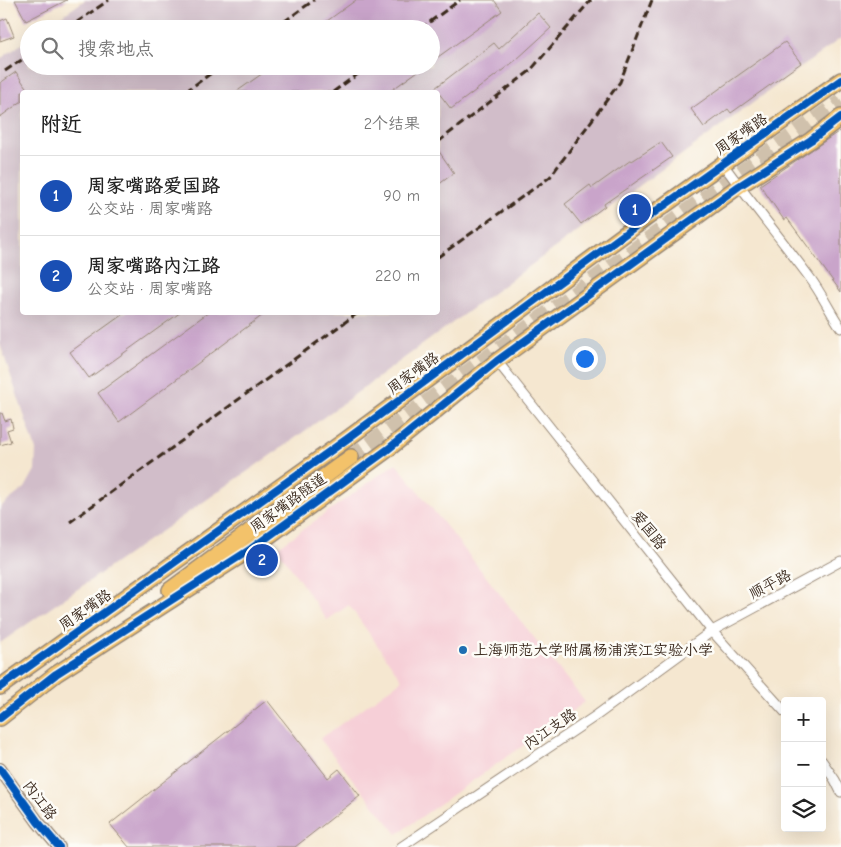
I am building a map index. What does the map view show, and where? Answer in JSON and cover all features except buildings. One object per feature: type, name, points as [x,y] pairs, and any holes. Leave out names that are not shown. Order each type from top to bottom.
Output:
[{"type":"main road","name":"周家嘴路","points":[[0,687],[347,439],[645,219],[841,80]]},
{"type":"main road","points":[[0,718],[56,674],[251,549],[387,450],[497,361],[739,186],[811,140],[841,117]]},
{"type":"main road","points":[[347,439],[480,349],[710,185]]},
{"type":"main road","name":"周家嘴路隧道","points":[[56,674],[351,457]]},
{"type":"street","points":[[723,164],[811,279],[841,328]]},
{"type":"street","name":"爱国路","points":[[497,361],[712,631],[781,708]]},
{"type":"street","name":"顺平路","points":[[712,631],[841,562]]},
{"type":"street","name":"内江支路","points":[[401,847],[597,715],[712,631]]},
{"type":"street","points":[[826,767],[841,792]]},
{"type":"street","name":"内江路","points":[[0,769],[38,822],[59,847]]},
{"type":"shaded area","points":[[85,0],[841,0],[841,38],[287,444],[0,643],[0,507],[25,488],[35,470],[36,450],[0,344],[0,59],[20,45],[20,75],[440,75],[440,20],[56,20]]},
{"type":"shaded area","name":"上海师范大学附属杨浦滨江实验小学","points":[[396,463],[585,702],[397,834],[320,739],[402,680],[349,605],[327,620],[277,548]]},
{"type":"tunnel","points":[[351,457],[715,190],[841,101]]},
{"type":"railway","points":[[80,20],[109,0]]},
{"type":"railway","points":[[286,20],[314,0]]},
{"type":"railway","points":[[432,20],[460,0]]},
{"type":"railway","points":[[440,140],[530,71],[591,0]]},
{"type":"railway","points":[[440,256],[550,177],[620,82],[652,0]]},
{"type":"railway","points":[[5,71],[20,61]]},
{"type":"railway","points":[[188,90],[209,75]]},
{"type":"railway","points":[[336,90],[357,75]]},
{"type":"railway","points":[[70,522],[355,315]]},
{"type":"cycle path","points":[[0,687],[347,439],[645,219],[841,80]]},
{"type":"cycle path","points":[[0,718],[56,674],[251,549],[387,450],[497,361],[739,186],[811,140],[841,117]]},
{"type":"cycle path","points":[[0,769],[38,822],[59,847]]},
{"type":"place","name":"周家嘴路爱国路","points":[[635,210]]},
{"type":"place","name":"周家嘴路内江路","points":[[262,560]]},
{"type":"place","name":"上海师范大学附属杨浦滨江实验小学","points":[[463,650]]}]
